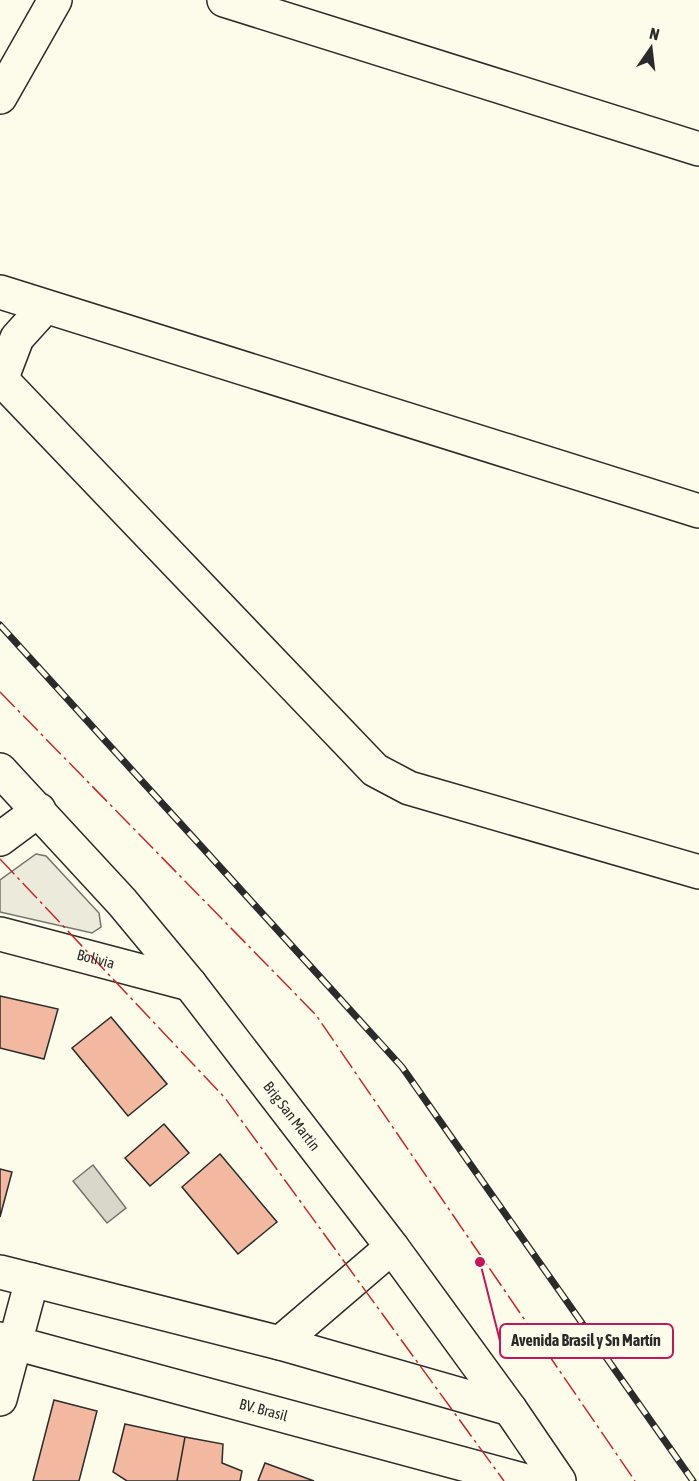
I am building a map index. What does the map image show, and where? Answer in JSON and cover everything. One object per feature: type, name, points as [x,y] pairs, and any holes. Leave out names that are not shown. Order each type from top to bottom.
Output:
[{"type":"street","points":[[0,97],[55,0]]},
{"type":"street","points":[[224,0],[699,149]]},
{"type":"street","points":[[0,292],[699,511]]},
{"type":"street","points":[[45,307],[17,338],[1,379],[375,770],[409,788],[699,872]]},
{"type":"street","name":"Brig San Martin","points":[[0,770],[122,902],[190,984],[392,1247],[510,1409],[559,1481]]},
{"type":"street","points":[[0,839],[39,810]]},
{"type":"street","name":"Bolivia","points":[[0,934],[190,984]]},
{"type":"street","points":[[280,1343],[392,1247]]},
{"type":"street","points":[[0,1272],[280,1343],[510,1409]]},
{"type":"street","points":[[0,1399],[7,1340],[32,1280]]},
{"type":"street","name":"BV. Brasil","points":[[7,1340],[526,1481]]},
{"type":"shaded area","points":[[36,854],[46,856],[99,913],[101,927],[92,933],[0,912],[0,880]]},
{"type":"shaded area","points":[[93,1165],[126,1208],[107,1223],[73,1181]]},
{"type":"building","points":[[0,996],[58,1009],[44,1059],[0,1048]]},
{"type":"building","points":[[111,1017],[167,1084],[128,1116],[72,1048]]},
{"type":"building","points":[[164,1124],[189,1153],[150,1186],[125,1158]]},
{"type":"building","points":[[220,1154],[277,1222],[238,1254],[182,1187]]},
{"type":"building","points":[[0,1169],[12,1172],[0,1217]]},
{"type":"building","points":[[54,1400],[97,1411],[79,1481],[33,1481]]},
{"type":"building","points":[[125,1424],[185,1437],[177,1481],[127,1481],[113,1472]]},
{"type":"building","points":[[185,1437],[223,1444],[222,1463],[242,1471],[240,1481],[177,1481]]},
{"type":"building","points":[[265,1463],[314,1481],[258,1481]]},
{"type":"railway","points":[[0,625],[402,1067],[693,1481]]},
{"type":"power","points":[[0,692],[316,1015],[635,1481]]},
{"type":"power","points":[[0,859],[225,1098],[504,1481]]},
{"type":"place","name":"Avenida Brasil y Sn Martín","points":[[480,1262]]}]
